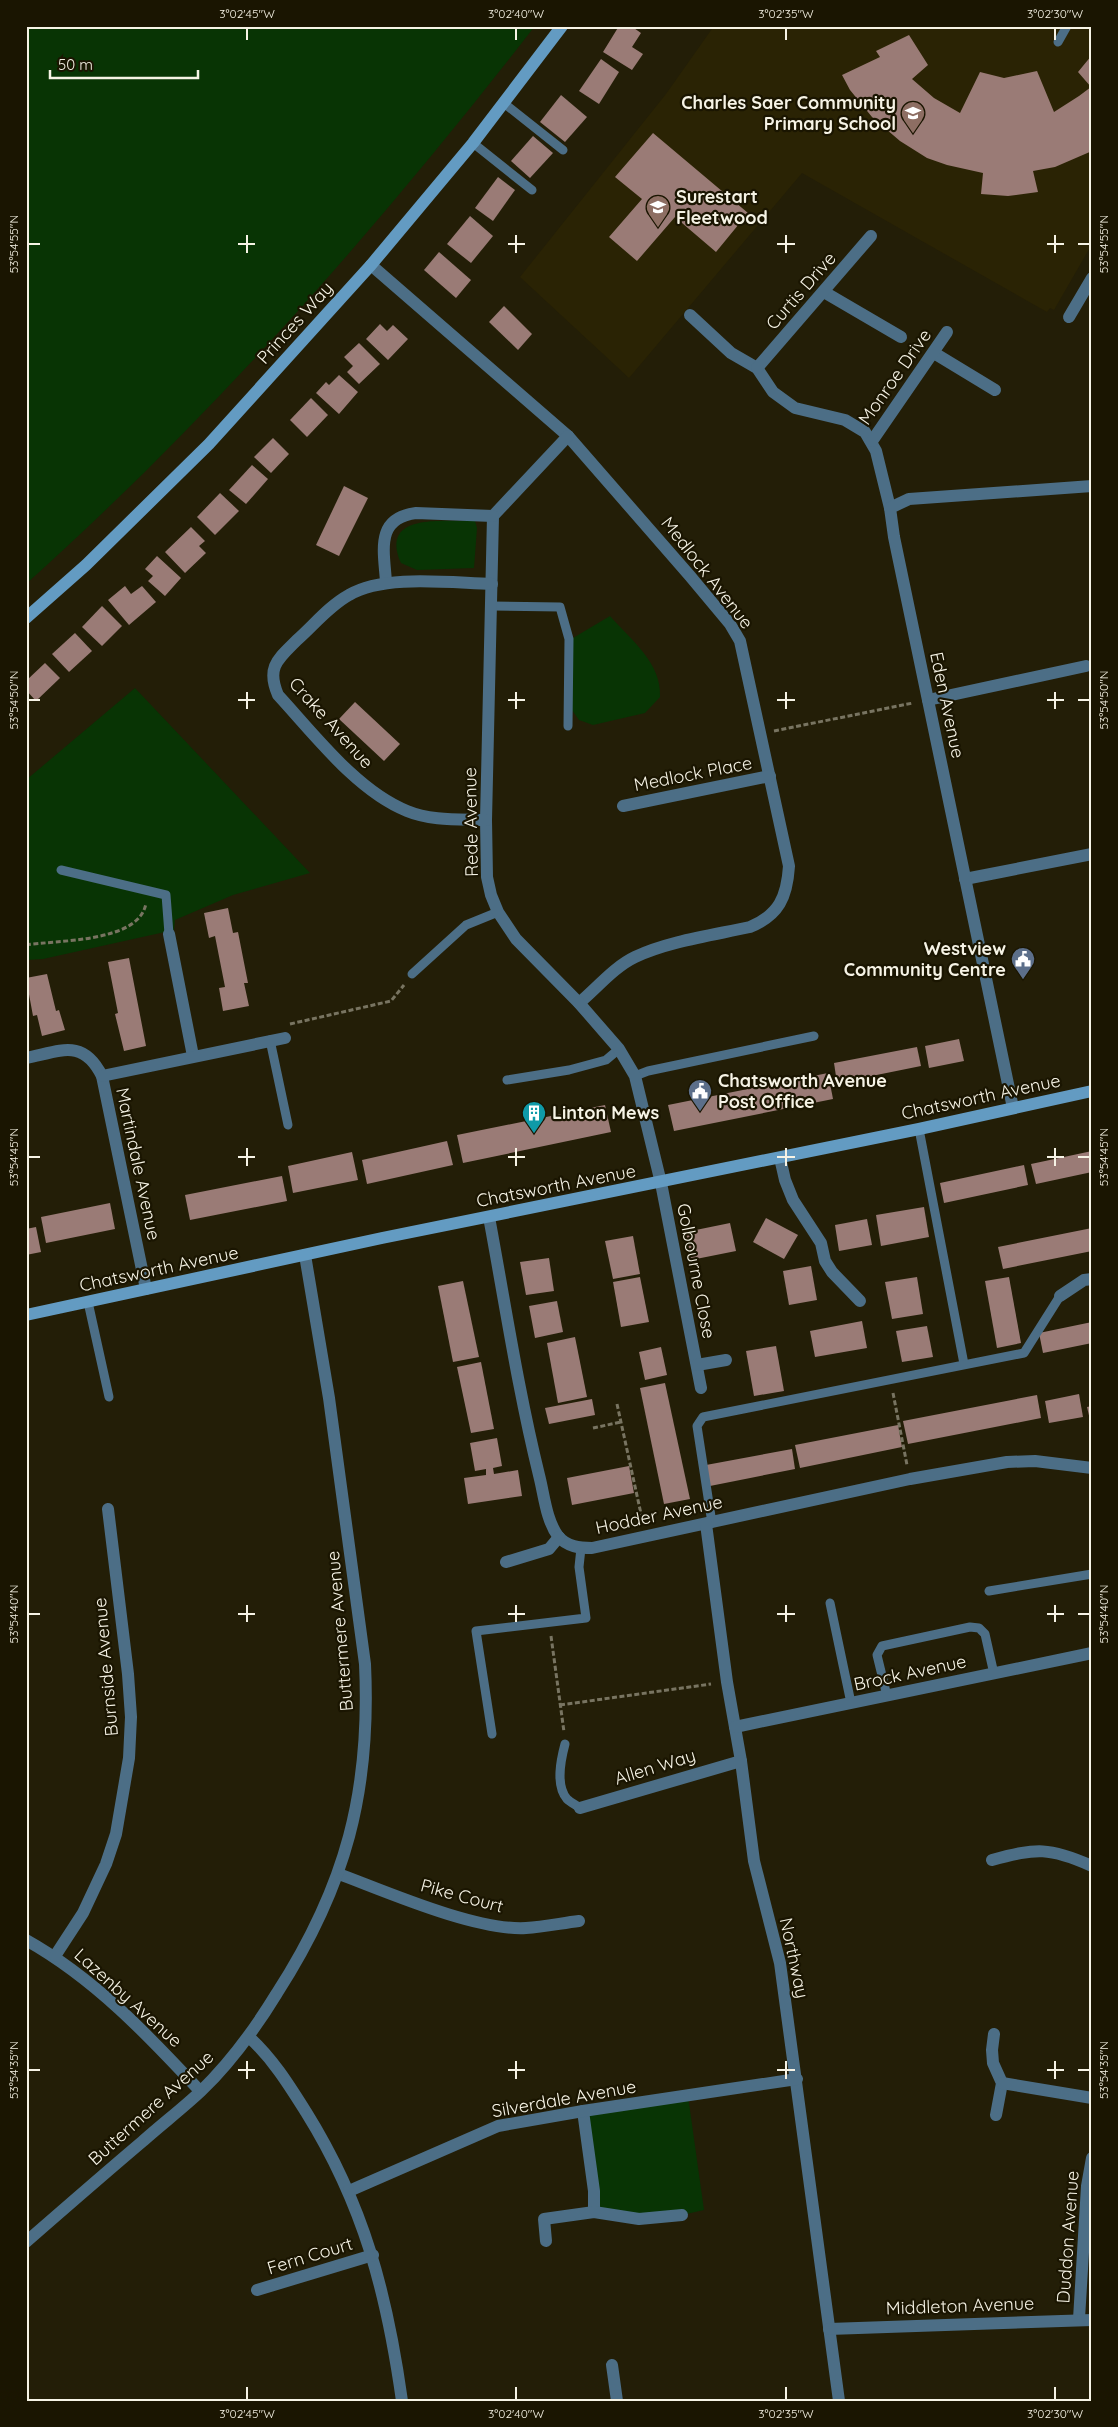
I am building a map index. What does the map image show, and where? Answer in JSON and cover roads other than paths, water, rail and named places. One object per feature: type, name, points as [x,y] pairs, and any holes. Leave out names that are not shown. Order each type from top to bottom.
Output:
[{"type":"street","name":"Princes Way","points":[[26,618],[86,564],[209,444],[371,265],[505,104],[562,26]]},
{"type":"street","name":"Curtis Drive","points":[[758,368],[871,236]]},
{"type":"street","name":"Medlock Avenue","points":[[371,265],[568,436],[730,624],[740,642],[789,866],[788,883],[776,910],[765,921],[750,927],[652,950],[634,957],[579,1003]]},
{"type":"street","points":[[1069,317],[1092,278]]},
{"type":"street","points":[[824,292],[901,337]]},
{"type":"street","points":[[690,315],[731,354],[758,368],[773,392],[795,408],[845,420],[865,432],[872,441]]},
{"type":"street","name":"Monroe Drive","points":[[872,441],[947,332]]},
{"type":"street","points":[[934,353],[995,390]]},
{"type":"street","points":[[386,582],[383,542],[386,530],[394,521],[406,514],[416,513],[493,516],[568,436]]},
{"type":"street","name":"Eden Avenue","points":[[872,441],[890,508],[894,537],[964,880],[1013,1108]]},
{"type":"street","points":[[890,508],[909,500],[1092,486]]},
{"type":"street","name":"Rede Avenue","points":[[493,516],[486,820],[487,877],[498,912],[516,939],[579,1003],[620,1049],[635,1076],[661,1183]]},
{"type":"street","name":"Crake Avenue","points":[[486,820],[442,819],[408,812],[382,800],[361,784],[278,695],[272,681],[274,668],[280,657],[336,603],[350,594],[386,582],[492,584]]},
{"type":"street","points":[[928,700],[1086,666]]},
{"type":"street","name":"Medlock Place","points":[[623,806],[770,776]]},
{"type":"street","points":[[964,880],[1092,854]]},
{"type":"street","points":[[169,934],[193,1056]]},
{"type":"street","name":"Martindale Avenue","points":[[102,1076],[285,1038]]},
{"type":"street","name":"Martindale Avenue","points":[[26,1058],[70,1049],[81,1050],[96,1062],[102,1076],[146,1290]]},
{"type":"street","name":"Chatsworth Avenue","points":[[26,1315],[1092,1091]]},
{"type":"street","points":[[780,1158],[785,1180],[793,1200],[816,1234],[825,1260],[832,1272],[860,1301]]},
{"type":"street","name":"Golbourne Close","points":[[661,1183],[701,1388]]},
{"type":"street","points":[[489,1217],[531,1440],[552,1525],[559,1537],[549,1549],[506,1562]]},
{"type":"street","name":"Buttermere Avenue","points":[[26,2242],[200,2091],[249,2037],[304,1952],[339,1874],[354,1818],[364,1764],[367,1702],[365,1664],[329,1398],[305,1255]]},
{"type":"street","points":[[1060,1296],[1084,1280],[1092,1279]]},
{"type":"street","name":"Golbourne Close","points":[[697,1365],[726,1360]]},
{"type":"street","name":"Hodder Avenue","points":[[559,1537],[569,1545],[581,1548],[709,1523],[910,1479],[1007,1462],[1035,1461],[1092,1468]]},
{"type":"street","name":"Burnside Avenue","points":[[55,1956],[83,1913],[106,1864],[116,1834],[129,1758],[132,1717],[108,1509]]},
{"type":"street","name":"Northway","points":[[709,1523],[727,1682],[741,1761],[754,1861],[777,1944],[797,2080],[839,2401]]},
{"type":"street","name":"Brock Avenue","points":[[735,1727],[1092,1653]]},
{"type":"street","name":"Allen Way","points":[[580,1808],[741,1761]]},
{"type":"street","points":[[992,1860],[1029,1850],[1054,1852],[1092,1866]]},
{"type":"street","name":"Pike Court","points":[[339,1874],[452,1914],[494,1925],[525,1928],[579,1921]]},
{"type":"street","name":"Lazenby Avenue","points":[[26,1940],[55,1956],[117,2007],[200,2091]]},
{"type":"street","points":[[994,2034],[993,2063],[1002,2083],[996,2115]]},
{"type":"street","points":[[249,2037],[265,2052],[284,2075],[313,2123],[349,2190],[373,2255],[388,2317],[402,2401]]},
{"type":"street","name":"Silverdale Avenue","points":[[349,2190],[498,2126],[583,2111],[797,2080]]},
{"type":"street","points":[[1002,2083],[1092,2098]]},
{"type":"street","points":[[583,2111],[594,2191],[594,2212]]},
{"type":"street","name":"Duddon Avenue","points":[[1086,2320],[1087,2186],[1092,2158]]},
{"type":"street","points":[[546,2241],[544,2219],[594,2212],[639,2218],[682,2214]]},
{"type":"street","name":"Fern Court","points":[[257,2290],[373,2255]]},
{"type":"street","name":"Middleton Avenue","points":[[829,2329],[1086,2320]]},
{"type":"street","points":[[612,2365],[617,2401]]},
{"type":"lane","points":[[1058,42],[1067,26]]},
{"type":"lane","points":[[505,104],[563,150]]},
{"type":"lane","points":[[473,143],[532,190]]},
{"type":"lane","points":[[492,606],[560,607],[569,640],[568,726]]},
{"type":"lane","points":[[61,870],[166,895],[169,934]]},
{"type":"lane","points":[[412,974],[466,925],[498,912]]},
{"type":"lane","points":[[635,1076],[648,1071],[814,1036]]},
{"type":"lane","points":[[270,1040],[288,1125]]},
{"type":"lane","points":[[508,1080],[569,1070],[606,1060],[620,1049]]},
{"type":"lane","points":[[918,1129],[964,1364]]},
{"type":"lane","points":[[709,1523],[697,1426],[703,1417],[1024,1353],[1060,1296]]},
{"type":"lane","points":[[88,1302],[109,1397]]},
{"type":"lane","points":[[492,1734],[476,1631],[549,1624],[586,1618],[579,1567],[581,1548]]},
{"type":"lane","points":[[989,1591],[1092,1574]]},
{"type":"lane","points":[[830,1603],[851,1703]]},
{"type":"lane","points":[[887,1696],[877,1655],[882,1646],[970,1627],[979,1628],[984,1634],[994,1674]]},
{"type":"lane","points":[[565,1744],[561,1762],[561,1784],[566,1798],[580,1808]]},
{"type":"place","name":"Charles Saer Community Primary School","points":[[913,134]]},
{"type":"place","name":"Surestart Fleetwood","points":[[658,228]]},
{"type":"place","name":"Westview Community Centre","points":[[1023,980]]},
{"type":"place","name":"Chatsworth Avenue Post Office","points":[[700,1112]]},
{"type":"place","name":"Linton Mews","points":[[534,1134]]}]
